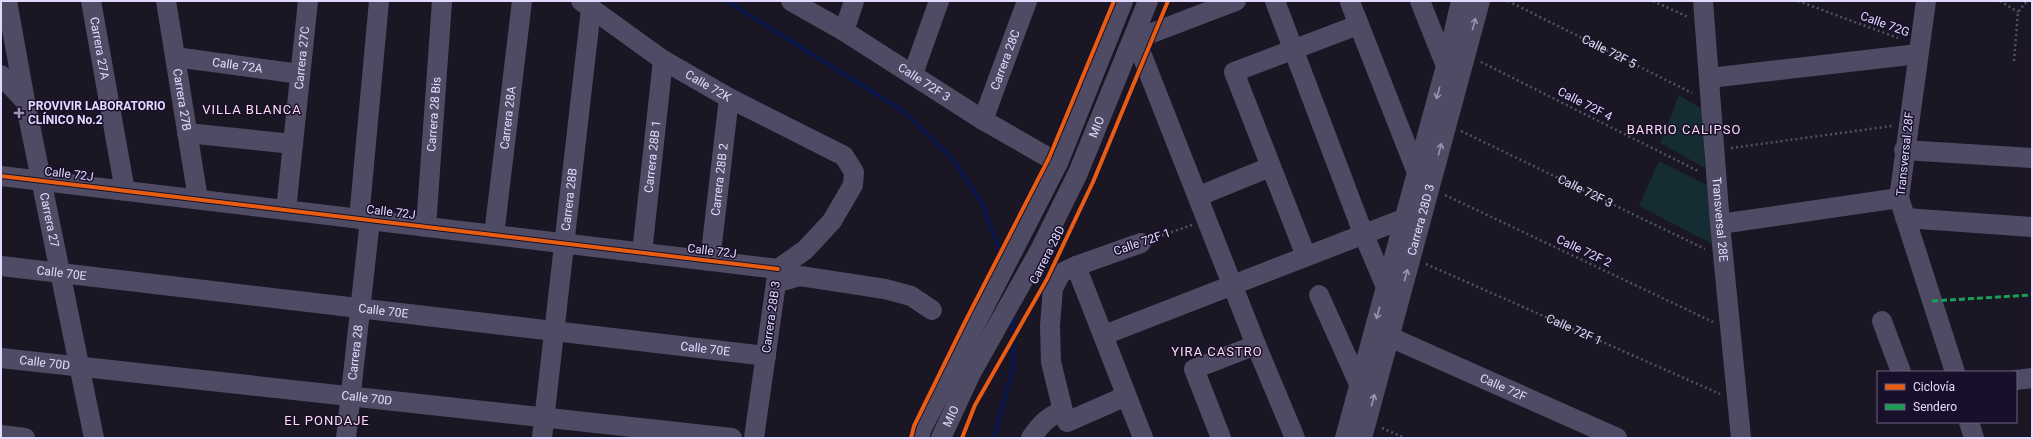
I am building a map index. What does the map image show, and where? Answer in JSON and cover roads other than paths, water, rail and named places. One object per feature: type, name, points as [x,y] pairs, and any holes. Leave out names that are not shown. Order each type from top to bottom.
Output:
[{"type":"street","name":"Carrera 27","points":[[7,1],[25,101],[94,438]]},
{"type":"street","name":"Carrera 27A","points":[[91,1],[125,191]]},
{"type":"street","name":"Carrera 27B","points":[[166,1],[198,199]]},
{"type":"street","name":"Carrera 27C","points":[[286,210],[308,1]]},
{"type":"street","name":"Carrera 28","points":[[346,438],[360,309],[364,219],[379,1]]},
{"type":"street","name":"Carrera 28 Bis","points":[[426,227],[442,1]]},
{"type":"street","name":"Carrera 28A","points":[[494,235],[522,1]]},
{"type":"street","name":"Calle 72F 3","points":[[791,1],[844,30],[983,120],[1058,163]]},
{"type":"street","points":[[844,30],[854,1]]},
{"type":"street","points":[[913,74],[938,1]]},
{"type":"street","name":"Carrera 28C","points":[[983,120],[1027,1]]},
{"type":"street","name":"Carrera 28D","points":[[954,438],[970,364],[1031,217],[1058,163],[1123,1]]},
{"type":"street","name":"MIO","points":[[1040,250],[1068,168],[1135,1]]},
{"type":"street","name":"MIO","points":[[1040,250],[1078,174],[1148,1]]},
{"type":"street","name":"Carrera 28D","points":[[920,438],[922,430],[970,364],[1086,178],[1159,1]]},
{"type":"street","points":[[1236,1],[1142,42],[1256,345],[1295,438]]},
{"type":"street","points":[[1275,1],[1363,233],[1386,287]]},
{"type":"street","points":[[1420,1],[1446,66]]},
{"type":"street","name":"Carrera 28D 3","points":[[1345,438],[1358,384],[1386,287],[1416,170],[1446,66],[1460,1]]},
{"type":"street","name":"Carrera 28D 3","points":[[1365,430],[1480,1]]},
{"type":"street","name":"Transversal 28E","points":[[1703,1],[1720,224],[1741,438]]},
{"type":"street","name":"Transversal 28F","points":[[1926,1],[1904,150],[1899,198],[1955,371]]},
{"type":"street","points":[[1350,2],[1416,170]]},
{"type":"street","name":"Calle 72K","points":[[586,5],[664,60],[729,98],[844,156]]},
{"type":"street","name":"Carrera 28B","points":[[542,438],[586,5]]},
{"type":"street","points":[[1306,256],[1234,72],[1358,25]]},
{"type":"street","points":[[1709,78],[1919,50]]},
{"type":"street","name":"Calle 72A","points":[[175,57],[300,74]]},
{"type":"street","name":"Carrera 28B 1","points":[[642,253],[664,60]]},
{"type":"street","points":[[1,75],[25,101]]},
{"type":"street","name":"Carrera 28B 2","points":[[710,261],[729,98]]},
{"type":"street","points":[[187,133],[293,144]]},
{"type":"street","points":[[1904,150],[2032,158]]},
{"type":"street","name":"Carrera 28B 3","points":[[754,438],[777,276],[805,250],[832,221],[853,185],[854,172],[844,156]]},
{"type":"street","points":[[1199,196],[1270,167]]},
{"type":"street","name":"Calle 72J","points":[[1,176],[710,261],[777,276]]},
{"type":"street","points":[[1720,224],[1899,198]]},
{"type":"street","points":[[1104,335],[1403,218]]},
{"type":"street","points":[[1905,218],[2032,227]]},
{"type":"street","name":"Calle 72F 1","points":[[1067,424],[1051,362],[1050,325],[1053,288],[1061,273],[1076,266],[1141,243]]},
{"type":"street","points":[[970,364],[1040,250]]},
{"type":"street","name":"Calle 70E","points":[[1,266],[766,356]]},
{"type":"street","points":[[1076,266],[1143,438]]},
{"type":"street","points":[[777,276],[800,276],[885,289],[911,296],[932,310]]},
{"type":"street","points":[[1319,295],[1358,384]]},
{"type":"street","points":[[1882,321],[1901,371]]},
{"type":"street","name":"Calle 72F","points":[[1390,337],[1617,438]]},
{"type":"street","points":[[1221,438],[1194,369],[1256,345]]},
{"type":"street","name":"Calle 70D","points":[[1,358],[732,438]]},
{"type":"street","name":"MIO","points":[[930,438],[970,364]]},
{"type":"street","name":"MIO","points":[[941,438],[970,364]]},
{"type":"street","points":[[2017,380],[2032,378]]},
{"type":"street","points":[[1031,438],[1039,427],[1053,414],[1067,424],[1126,396]]},
{"type":"street","points":[[1969,423],[1974,438]]},
{"type":"street","points":[[1,435],[25,438]]},
{"type":"waterway","points":[[727,1],[902,110],[952,158],[982,203],[1002,258]]},
{"type":"waterway","points":[[994,438],[1013,367],[1013,313]]},
{"type":"place","name":"PROVIVIR LABORATORIO CLÍNICO No.2","points":[[19,113]]},
{"type":"district","name":"VILLA BLANCA","points":[[252,109]]},
{"type":"district","name":"BARRIO CALIPSO","points":[[1684,129]]},
{"type":"district","name":"YIRA CASTRO","points":[[1217,351]]},
{"type":"district","name":"EL PONDAJE","points":[[327,420]]}]
